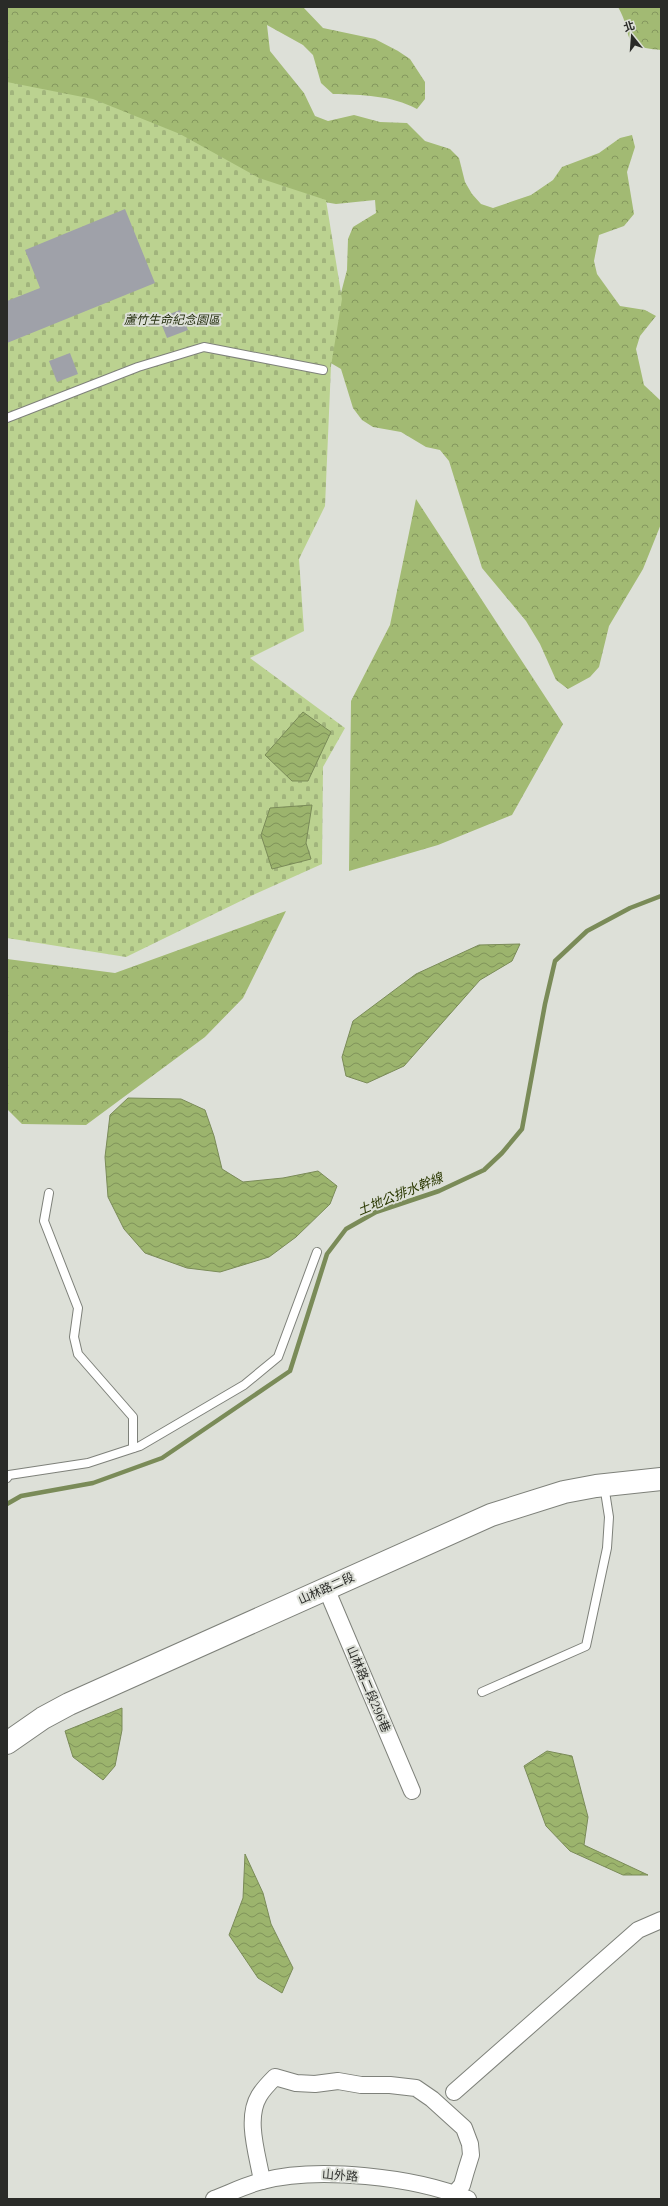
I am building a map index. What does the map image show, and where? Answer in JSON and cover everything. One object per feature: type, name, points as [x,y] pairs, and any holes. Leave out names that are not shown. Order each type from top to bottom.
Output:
[{"type":"main road","name":"山林路二段","points":[[7,1743],[43,1718],[69,1704],[491,1515],[564,1492],[604,1485],[661,1479]]},
{"type":"street","name":"山林路二段296巷","points":[[326,1588],[412,1791]]},
{"type":"street","points":[[454,2092],[638,1930],[661,1920]]},
{"type":"street","points":[[262,2181],[254,2132],[253,2113],[258,2097],[275,2077],[296,2083],[315,2084],[338,2081],[361,2085],[390,2084],[416,2088],[432,2099],[464,2128],[471,2155],[462,2185],[462,2196]]},
{"type":"street","name":"山外路","points":[[214,2199],[262,2181],[317,2174],[389,2179],[462,2196]]},
{"type":"lane","points":[[7,418],[138,367],[204,347],[323,370]]},
{"type":"lane","points":[[49,1193],[44,1221],[78,1308],[74,1337],[78,1354],[133,1417],[133,1448]]},
{"type":"lane","points":[[7,1478],[10,1475],[88,1463],[133,1448],[244,1386],[278,1357],[317,1252]]},
{"type":"lane","points":[[482,1692],[586,1646],[607,1548],[609,1516],[604,1485]]},
{"type":"green space","points":[[7,7],[303,7],[323,28],[375,39],[398,51],[410,59],[425,82],[425,99],[417,109],[407,104],[387,98],[365,95],[333,94],[321,83],[313,55],[303,45],[267,25],[270,51],[304,93],[315,116],[328,121],[354,115],[380,122],[407,123],[425,141],[450,149],[459,158],[465,182],[472,194],[481,204],[493,208],[531,195],[553,180],[562,167],[599,153],[620,138],[632,135],[635,147],[627,172],[634,214],[624,226],[599,235],[594,261],[597,274],[620,306],[645,310],[656,316],[640,336],[636,349],[644,385],[661,401],[661,524],[643,569],[609,626],[599,667],[590,677],[568,689],[556,680],[540,644],[526,621],[482,568],[449,461],[440,450],[426,447],[401,432],[373,427],[362,420],[353,408],[341,369],[329,362],[335,316],[347,270],[348,239],[353,227],[376,213],[375,200],[336,204],[254,190],[7,177]]},
{"type":"green space","points":[[618,7],[661,7],[661,50],[638,46],[629,38],[623,17]]},
{"type":"green space","name":"蘆竹生命紀念園區","points":[[7,82],[93,99],[180,134],[259,178],[326,200],[342,299],[331,366],[325,506],[299,559],[304,631],[250,658],[345,728],[323,767],[322,864],[253,895],[126,957],[7,938]]},
{"type":"green space","points":[[416,499],[563,724],[512,815],[438,845],[349,871],[351,701],[390,625]]},
{"type":"green space","points":[[286,911],[243,998],[205,1037],[86,1125],[22,1124],[7,1109],[7,959],[115,973]]},
{"type":"water","points":[[303,712],[331,732],[308,781],[292,781],[265,755]]},
{"type":"water","points":[[312,805],[306,843],[311,859],[272,869],[261,835],[270,808]]},
{"type":"water","points":[[520,944],[512,961],[480,980],[404,1066],[367,1083],[346,1076],[342,1057],[353,1021],[416,974],[479,945]]},
{"type":"water","points":[[128,1098],[181,1099],[205,1110],[214,1136],[222,1169],[243,1182],[283,1178],[318,1171],[337,1186],[330,1204],[296,1237],[269,1257],[220,1272],[187,1268],[145,1253],[124,1229],[108,1197],[105,1157],[110,1115]]},
{"type":"water","points":[[122,1708],[122,1730],[115,1766],[103,1780],[73,1757],[65,1731]]},
{"type":"water","points":[[547,1751],[572,1756],[588,1817],[584,1845],[648,1875],[623,1875],[570,1851],[546,1826],[524,1766]]},
{"type":"water","points":[[245,1854],[263,1893],[271,1924],[293,1968],[282,1993],[258,1978],[229,1935],[243,1898]]},
{"type":"building","points":[[125,209],[155,283],[7,343],[7,301],[40,288],[25,250]]},
{"type":"building","points":[[180,310],[188,330],[167,338],[159,318]]},
{"type":"building","points":[[70,353],[78,374],[57,382],[49,361]]},
{"type":"waterway","name":"土地公排水幹線","points":[[7,1504],[21,1496],[93,1483],[162,1458],[290,1371],[327,1254],[346,1229],[376,1212],[439,1191],[484,1170],[502,1153],[522,1129],[545,1004],[555,961],[587,931],[630,908],[661,896]]}]
